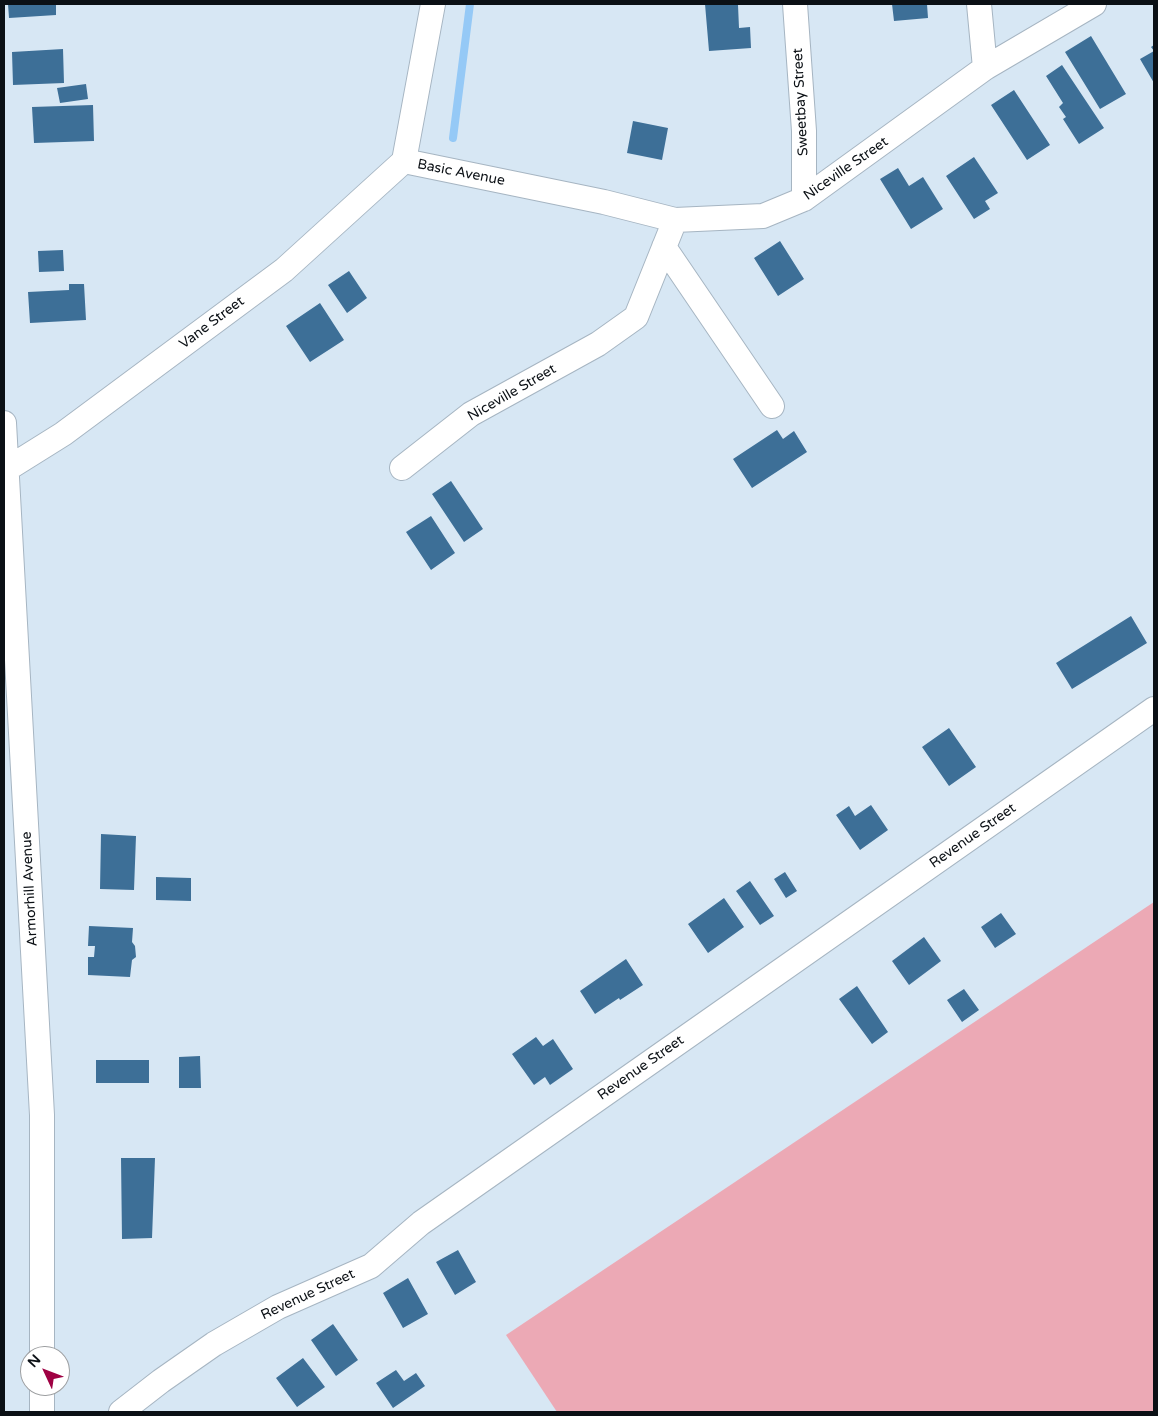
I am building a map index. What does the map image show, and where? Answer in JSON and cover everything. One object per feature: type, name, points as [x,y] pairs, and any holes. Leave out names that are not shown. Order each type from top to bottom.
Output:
[{"type":"street","name":"Basic Avenue","points":[[433,4],[404,161],[604,202],[674,220]]},
{"type":"street","name":"Sweetbay Street","points":[[795,4],[804,131],[804,199]]},
{"type":"street","points":[[979,4],[985,68]]},
{"type":"street","name":"Niceville Street","points":[[402,468],[471,414],[598,344],[636,317],[674,220],[763,216],[804,199],[985,68],[1094,4]]},
{"type":"street","name":"Vane Street","points":[[7,469],[63,434],[284,270],[404,161]]},
{"type":"street","points":[[664,247],[772,406]]},
{"type":"street","name":"Armorhill Avenue","points":[[4,423],[7,469],[9,594],[42,1115],[42,1346]]},
{"type":"street","name":"Revenue Street","points":[[121,1412],[162,1380],[214,1344],[278,1307],[371,1266],[421,1223],[1154,709]]},
{"type":"street","points":[[42,1396],[42,1412]]},
{"type":"shaded area","points":[[1154,902],[1154,1412],[557,1412],[506,1335]]},
{"type":"building","points":[[8,4],[56,4],[56,15],[9,18]]},
{"type":"building","points":[[705,4],[738,5],[739,28],[750,27],[751,48],[709,51]]},
{"type":"building","points":[[892,4],[927,4],[928,18],[894,21]]},
{"type":"building","points":[[1091,36],[1126,94],[1100,109],[1065,52]]},
{"type":"building","points":[[63,49],[64,83],[13,85],[12,52]]},
{"type":"building","points":[[1154,51],[1154,83],[1140,59]]},
{"type":"building","points":[[1062,65],[1104,128],[1079,144],[1063,119],[1066,117],[1059,107],[1063,103],[1046,76]]},
{"type":"building","points":[[86,84],[88,99],[60,103],[57,88]]},
{"type":"building","points":[[1014,90],[1050,145],[1027,160],[991,105]]},
{"type":"building","points":[[93,105],[94,141],[34,143],[32,107]]},
{"type":"building","points":[[633,121],[668,128],[662,160],[627,153]]},
{"type":"building","points":[[974,157],[998,193],[985,201],[990,209],[974,219],[946,176]]},
{"type":"building","points":[[898,168],[909,186],[923,177],[943,209],[911,229],[880,179]]},
{"type":"building","points":[[780,241],[804,279],[778,296],[754,258]]},
{"type":"building","points":[[63,250],[64,271],[39,272],[38,251]]},
{"type":"building","points":[[349,271],[367,298],[347,313],[328,285]]},
{"type":"building","points":[[69,284],[84,284],[86,320],[30,323],[28,292],[69,290]]},
{"type":"building","points":[[320,303],[344,340],[310,362],[286,326]]},
{"type":"building","points":[[777,430],[783,439],[794,431],[807,452],[752,488],[733,459]]},
{"type":"building","points":[[451,481],[483,529],[464,542],[432,494]]},
{"type":"building","points":[[431,516],[455,553],[431,570],[406,532]]},
{"type":"building","points":[[1131,616],[1147,643],[1072,689],[1056,663]]},
{"type":"building","points":[[949,728],[976,767],[949,786],[922,747]]},
{"type":"building","points":[[871,805],[888,830],[860,850],[836,815],[849,806],[855,816]]},
{"type":"building","points":[[101,834],[136,836],[134,890],[100,889]]},
{"type":"building","points":[[785,872],[797,891],[786,898],[774,879]]},
{"type":"building","points":[[156,877],[191,878],[191,901],[156,900]]},
{"type":"building","points":[[750,881],[774,916],[760,925],[736,891]]},
{"type":"building","points":[[724,898],[744,927],[708,953],[688,924]]},
{"type":"building","points":[[1001,913],[1016,934],[995,948],[981,927]]},
{"type":"building","points":[[89,926],[133,928],[132,942],[135,946],[136,957],[132,960],[130,977],[88,975],[88,957],[94,957],[95,946],[88,946]]},
{"type":"building","points":[[924,937],[941,961],[909,985],[892,961]]},
{"type":"building","points":[[626,959],[643,985],[595,1014],[580,991]]},
{"type":"building","points":[[857,986],[888,1032],[872,1044],[839,999]]},
{"type":"building","points":[[964,989],[979,1010],[962,1022],[947,1000]]},
{"type":"building","points":[[536,1037],[543,1046],[553,1039],[573,1069],[550,1085],[545,1077],[534,1085],[512,1054]]},
{"type":"building","points":[[200,1056],[201,1088],[179,1088],[179,1057]]},
{"type":"building","points":[[96,1060],[149,1060],[149,1083],[96,1083]]},
{"type":"building","points":[[121,1158],[155,1158],[152,1238],[122,1239]]},
{"type":"building","points":[[458,1250],[476,1282],[455,1295],[436,1262]]},
{"type":"building","points":[[408,1278],[428,1314],[403,1328],[383,1293]]},
{"type":"building","points":[[333,1324],[358,1360],[336,1376],[311,1340]]},
{"type":"building","points":[[303,1358],[325,1387],[297,1407],[276,1378]]},
{"type":"building","points":[[396,1370],[404,1381],[416,1373],[425,1386],[393,1408],[376,1383]]},
{"type":"waterway","points":[[453,138],[470,4]]}]
